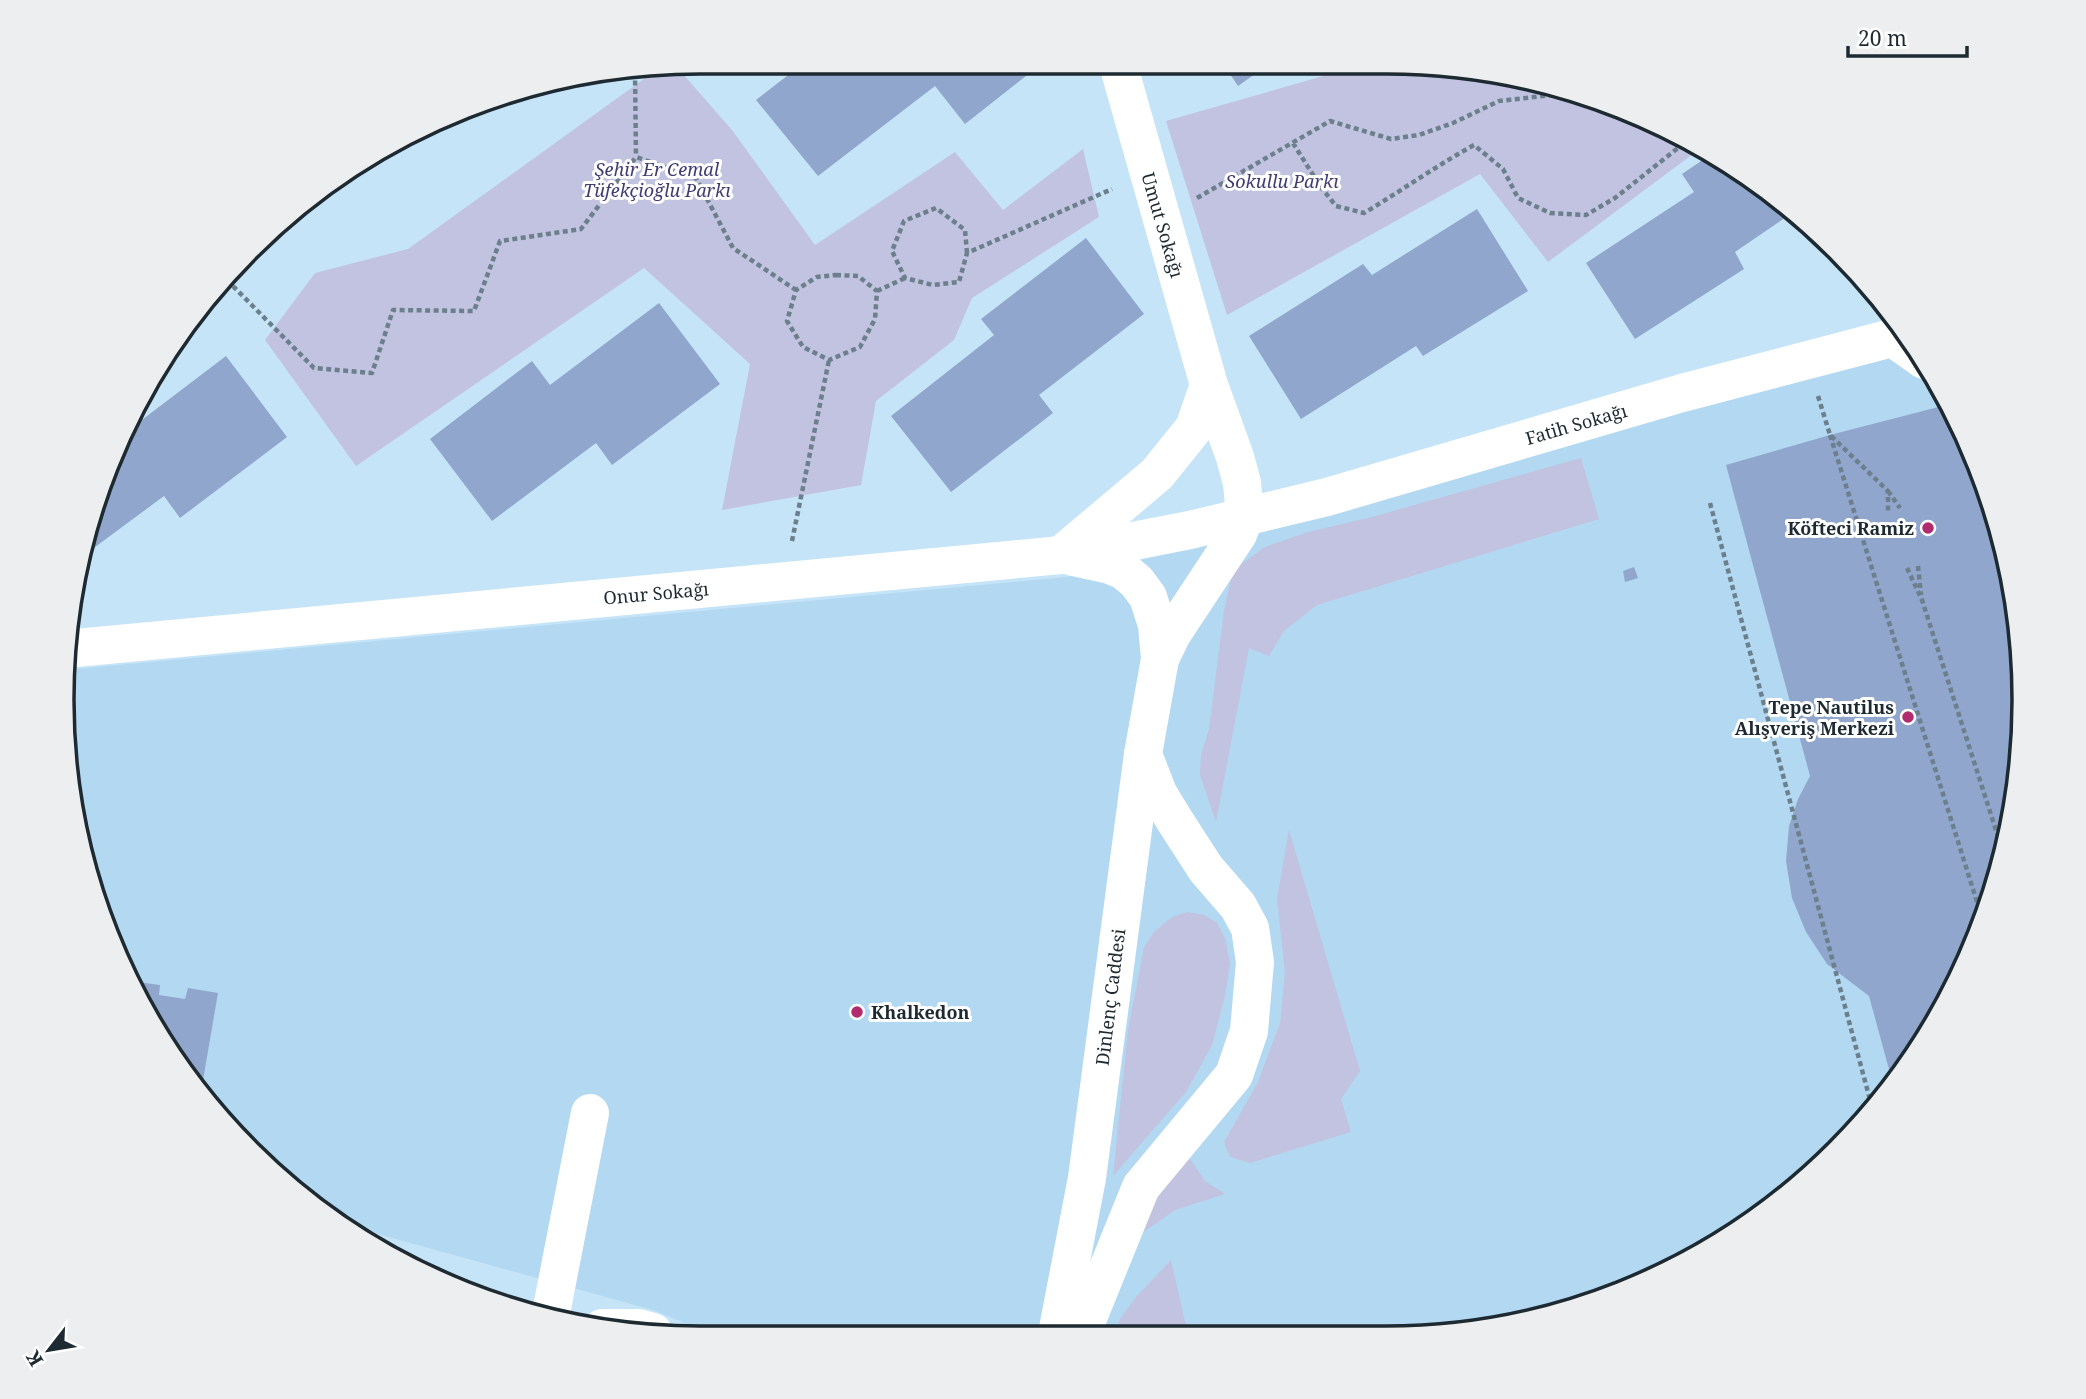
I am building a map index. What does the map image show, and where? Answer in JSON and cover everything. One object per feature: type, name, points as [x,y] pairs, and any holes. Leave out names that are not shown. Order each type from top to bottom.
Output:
[{"type":"main road","name":"Umut Sokağı","points":[[1121,73],[1209,385],[1235,457],[1245,516]]},
{"type":"main road","name":"Fatih Sokağı","points":[[1245,516],[1326,497],[1682,393],[1896,337]]},
{"type":"main road","points":[[1061,555],[1157,474],[1194,428],[1209,385]]},
{"type":"main road","name":"Onur Sokağı","points":[[76,648],[1061,555],[1190,530],[1245,516]]},
{"type":"main road","name":"Dinlenç Caddesi","points":[[1160,659],[1172,634],[1238,534],[1245,516]]},
{"type":"main road","name":"Dinlenç Caddesi","points":[[1061,555],[1110,565],[1124,571],[1137,582],[1148,597],[1157,625],[1160,659],[1143,754],[1087,1178],[1075,1326]]},
{"type":"main road","points":[[1078,1326],[1141,1187],[1234,1075],[1249,1031],[1255,962],[1250,928],[1238,906],[1206,869],[1175,821],[1158,793],[1143,754]]},
{"type":"main road","points":[[552,1307],[590,1112]]},
{"type":"path","points":[[232,284],[314,368],[372,373],[393,310],[474,311],[500,241],[580,229],[636,157],[635,77]]},
{"type":"path","points":[[1195,200],[1330,121],[1391,139],[1419,135],[1453,124],[1499,101],[1550,95]]},
{"type":"path","points":[[1293,143],[1336,206],[1364,214],[1474,145],[1503,169],[1518,198],[1550,213],[1586,215],[1615,198],[1680,147]]},
{"type":"path","points":[[636,157],[696,178],[733,248],[796,290]]},
{"type":"path","points":[[967,253],[1113,188]]},
{"type":"path","points":[[877,291],[905,278],[933,285],[960,282],[967,253],[965,230],[936,208],[904,220],[892,251],[905,278]]},
{"type":"path","points":[[858,276],[877,291],[875,319],[860,347],[829,360],[803,347],[787,321],[796,290],[817,277],[858,276]]},
{"type":"path","points":[[784,580],[829,360]]},
{"type":"path","points":[[1815,387],[1978,904]]},
{"type":"path","points":[[1830,435],[1888,491],[1900,508]]},
{"type":"path","points":[[1888,491],[1888,512]]},
{"type":"path","points":[[1710,503],[1869,1097]]},
{"type":"path","points":[[1918,565],[1922,600]]},
{"type":"path","points":[[1907,568],[1922,600],[1997,834]]},
{"type":"shaded area","points":[[1897,337],[1929,387],[1948,423],[1965,460],[1991,537],[2007,618],[2011,659],[2011,740],[2007,781],[1991,862],[1979,901],[1965,939],[1929,1012],[1883,1081],[1857,1112],[1829,1142],[1768,1196],[1700,1242],[1626,1278],[1549,1304],[1468,1320],[1386,1326],[691,1326],[653,1310],[370,1232],[318,1196],[257,1142],[229,1112],[179,1047],[157,1012],[121,939],[95,862],[79,781],[75,740],[75,669],[1066,577],[1264,532]]},
{"type":"green space","name":"Sokullu Parkı","points":[[1334,73],[1427,75],[1468,79],[1549,95],[1626,121],[1693,154],[1548,262],[1480,174],[1227,315],[1166,121]]},
{"type":"green space","name":"Şehir Er Cemal Tüfekçioğlu Parkı","points":[[683,74],[732,130],[815,245],[955,152],[1003,210],[1083,149],[1099,217],[972,298],[954,340],[876,401],[861,485],[722,510],[750,364],[644,268],[356,466],[265,340],[315,273],[408,249],[648,76]]},
{"type":"green space","points":[[1581,458],[1599,519],[1317,605],[1284,631],[1269,656],[1249,648],[1216,822],[1200,775],[1201,755],[1209,729],[1224,611],[1233,570],[1265,547],[1308,532],[1372,517]]},
{"type":"green space","points":[[1289,830],[1360,1071],[1341,1099],[1351,1132],[1250,1163],[1230,1157],[1224,1142],[1258,1082],[1280,1023],[1285,973],[1277,899]]},
{"type":"green space","points":[[1187,912],[1204,915],[1217,923],[1225,938],[1230,963],[1225,996],[1212,1045],[1186,1092],[1113,1176],[1128,1030],[1144,947],[1154,932],[1172,917]]},
{"type":"green space","points":[[1179,1155],[1190,1159],[1205,1181],[1225,1194],[1175,1210],[1132,1240]]},
{"type":"green space","points":[[1171,1260],[1186,1326],[1119,1326],[1120,1319],[1136,1297]]},
{"type":"building","points":[[791,73],[1030,73],[965,124],[935,86],[818,176],[756,100]]},
{"type":"building","points":[[1229,73],[1257,73],[1238,86]]},
{"type":"building","points":[[1704,159],[1785,218],[1735,252],[1744,269],[1635,339],[1586,263],[1694,192],[1682,174]]},
{"type":"building","points":[[1477,209],[1528,291],[1423,356],[1416,346],[1301,419],[1249,336],[1363,264],[1372,275]]},
{"type":"building","points":[[1086,238],[1144,314],[1039,395],[1053,413],[951,492],[891,416],[994,335],[981,319]]},
{"type":"building","points":[[659,303],[720,384],[612,465],[596,443],[492,521],[430,439],[532,361],[550,385]]},
{"type":"building","points":[[226,356],[287,437],[180,518],[164,496],[92,549],[107,498],[138,423]]},
{"type":"building","name":"Tepe Nautilus Alışveriş Merkezi","points":[[1939,407],[1965,460],[1991,537],[2007,618],[2011,659],[2011,740],[2007,781],[1991,862],[1965,939],[1948,976],[1929,1012],[1890,1072],[1869,996],[1827,964],[1806,932],[1792,898],[1786,861],[1789,826],[1798,799],[1810,776],[1726,465]]},
{"type":"building","points":[[1634,567],[1638,578],[1625,582],[1623,571]]},
{"type":"building","points":[[141,982],[160,985],[159,995],[185,999],[188,988],[218,993],[203,1081],[157,1012]]},
{"type":"place","name":"Köfteci Ramiz","points":[[1928,528]]},
{"type":"place","name":"Tepe Nautilus Alışveriş Merkezi","points":[[1908,717]]},
{"type":"place","name":"Khalkedon","points":[[857,1012]]}]
